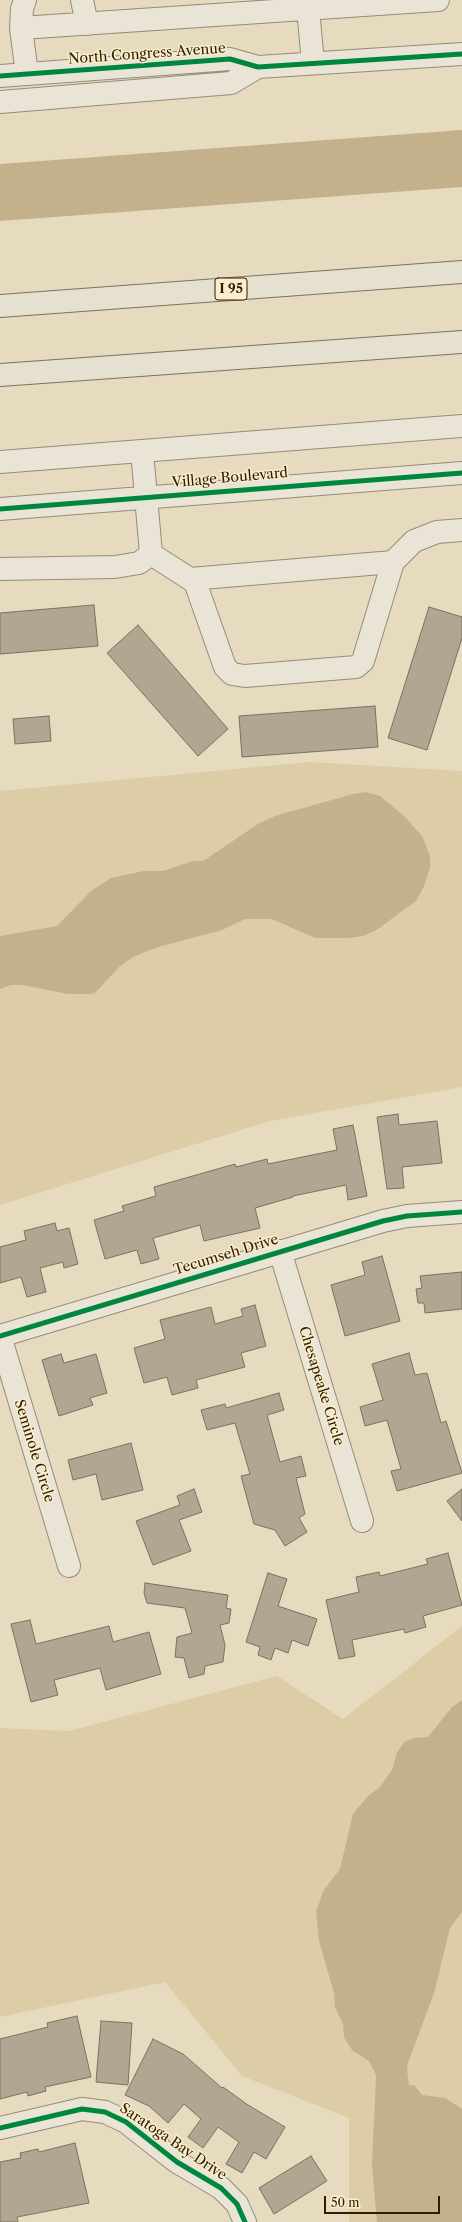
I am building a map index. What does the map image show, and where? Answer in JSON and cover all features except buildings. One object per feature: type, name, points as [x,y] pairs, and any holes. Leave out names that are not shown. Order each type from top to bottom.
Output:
[{"type":"highway","name":"I 95","points":[[0,306],[462,272]]},
{"type":"highway","points":[[0,375],[462,342]]},
{"type":"street","points":[[25,0],[22,9],[21,28],[27,74]]},
{"type":"street","points":[[82,0],[87,24]]},
{"type":"street","points":[[21,28],[438,0]]},
{"type":"street","points":[[308,9],[313,63]]},
{"type":"street","name":"North Congress Avenue","points":[[0,76],[230,59],[258,67],[462,54]]},
{"type":"street","name":"North Congress Avenue","points":[[0,102],[232,83],[258,67]]},
{"type":"street","points":[[0,462],[462,426]]},
{"type":"street","points":[[142,451],[151,554]]},
{"type":"street","name":"Village Boulevard","points":[[0,509],[462,473]]},
{"type":"street","points":[[151,554],[195,582],[225,667],[232,674],[245,676],[356,667],[364,661],[393,562],[414,541],[437,532],[462,530]]},
{"type":"street","points":[[0,569],[115,567],[139,563],[151,554]]},
{"type":"street","points":[[190,579],[393,562]]},
{"type":"street","name":"Tecumseh Drive","points":[[0,1336],[383,1220],[407,1216],[462,1212]]},
{"type":"street","name":"Chesapeake Circle","points":[[280,1251],[362,1522]]},
{"type":"street","name":"Seminole Circle","points":[[0,1336],[69,1566]]},
{"type":"street","name":"Saratoga Bay Drive","points":[[0,2128],[82,2109],[105,2112],[126,2122],[176,2162],[221,2188],[237,2204],[245,2222]]},
{"type":"shaded area","points":[[462,130],[462,187],[0,221],[0,164]]},
{"type":"shaded area","points":[[310,762],[462,771],[462,1087],[270,1121],[0,1205],[0,791]]},
{"type":"shaded area","points":[[366,792],[380,796],[405,817],[422,836],[430,856],[430,868],[424,886],[416,901],[375,931],[363,936],[348,938],[315,938],[272,919],[245,919],[222,930],[158,947],[133,957],[119,967],[96,992],[91,994],[68,994],[23,985],[11,985],[0,989],[0,936],[57,926],[91,891],[111,878],[144,871],[163,871],[193,861],[203,861],[258,824],[275,816],[353,794]]},
{"type":"shaded area","points":[[462,1626],[462,2222],[349,2222],[349,2118],[242,2076],[165,1982],[0,2017],[0,1728],[69,1731],[277,1676],[343,1719]]},
{"type":"shaded area","points":[[462,1700],[462,1912],[450,1928],[434,1993],[407,2069],[409,2085],[414,2085],[422,2095],[445,2098],[462,2109],[462,2222],[377,2222],[372,2165],[376,2075],[369,2061],[352,2050],[344,2037],[343,2024],[335,2007],[334,1993],[319,1941],[316,1911],[324,1890],[340,1869],[353,1814],[368,1796],[380,1787],[392,1770],[397,1753],[404,1742],[414,1738],[428,1737],[452,1707]]},
{"type":"cycle path","points":[[0,76],[230,59],[258,67],[462,54]]},
{"type":"cycle path","points":[[0,509],[462,473]]},
{"type":"cycle path","points":[[0,1336],[383,1221],[407,1216],[462,1212]]},
{"type":"cycle path","points":[[0,2128],[82,2109],[105,2112],[126,2122],[177,2162],[221,2188],[237,2204],[245,2222]]}]
